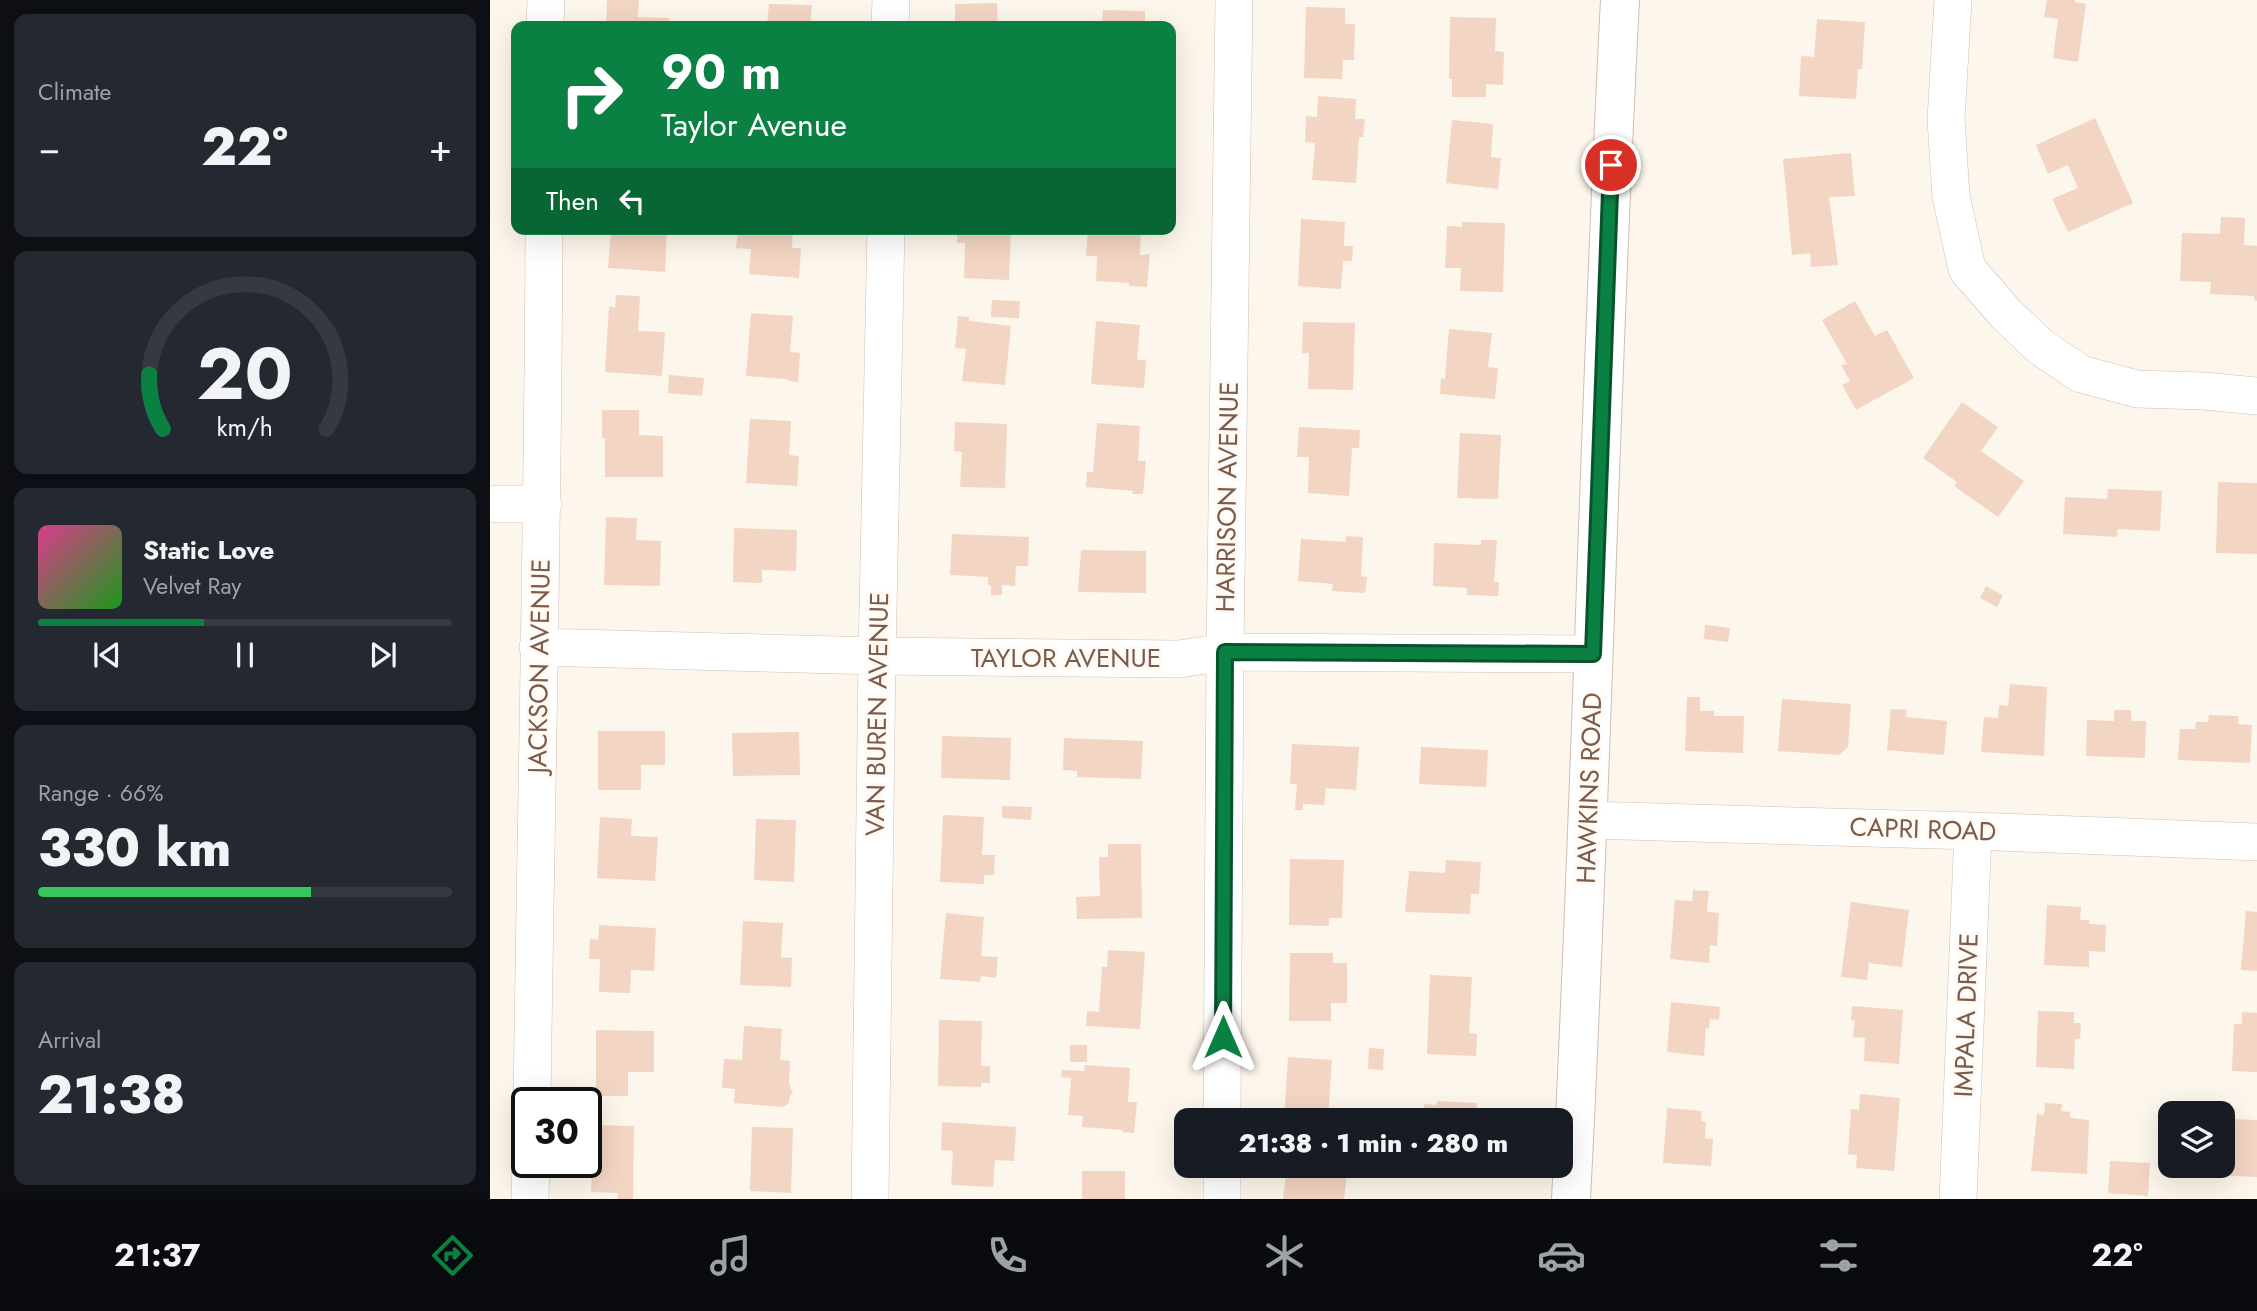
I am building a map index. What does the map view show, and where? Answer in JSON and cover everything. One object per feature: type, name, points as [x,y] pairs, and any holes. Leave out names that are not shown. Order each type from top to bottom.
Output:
[{"type":"street","points":[[545,21],[546,0]]},
{"type":"street","points":[[890,21],[891,0]]},
{"type":"street","name":"HARRISON AVENUE","points":[[1222,1108],[1234,0]]},
{"type":"street","name":"HAWKINS ROAD","points":[[1571,1199],[1589,820],[1607,247],[1620,0]]},
{"type":"street","points":[[1953,0],[1946,120],[1951,196],[1967,269],[2006,314],[2042,348],[2081,374],[2137,389],[2257,396]]},
{"type":"street","name":"JACKSON AVENUE","points":[[532,1087],[538,647],[543,504],[544,235]]},
{"type":"street","name":"VAN BUREN AVENUE","points":[[870,1199],[886,235]]},
{"type":"street","points":[[490,504],[543,504]]},
{"type":"street","name":"TAYLOR AVENUE","points":[[538,647],[877,656],[1180,659],[1225,652],[1593,654]]},
{"type":"street","name":"CAPRI ROAD","points":[[1589,820],[2257,842]]},
{"type":"street","name":"IMPALA DRIVE","points":[[1958,1199],[1973,831]]},
{"type":"street","points":[[530,1199],[531,1178]]},
{"type":"street","points":[[1222,1178],[1222,1199]]},
{"type":"building","points":[[607,0],[639,0],[638,17],[669,18],[669,21],[606,21]]},
{"type":"building","points":[[2047,0],[2075,0],[2086,4],[2078,62],[2053,58],[2058,19],[2044,17]]},
{"type":"building","points":[[997,3],[998,21],[955,21],[955,4]]},
{"type":"building","points":[[769,4],[812,5],[810,21],[767,21]]},
{"type":"building","points":[[1306,7],[1345,8],[1345,24],[1355,24],[1354,60],[1343,60],[1342,79],[1304,78]]},
{"type":"building","points":[[1103,10],[1145,11],[1145,21],[1102,21]]},
{"type":"building","points":[[1450,17],[1496,18],[1495,51],[1504,52],[1503,85],[1486,84],[1486,97],[1452,97],[1452,79],[1449,79]]},
{"type":"building","points":[[1817,19],[1865,22],[1862,69],[1858,69],[1856,99],[1799,96],[1801,56],[1814,57]]},
{"type":"building","points":[[1318,96],[1356,99],[1355,119],[1365,119],[1363,137],[1359,137],[1356,183],[1312,180],[1315,143],[1305,142],[1306,116],[1317,117]]},
{"type":"building","points":[[2095,118],[2133,203],[2068,232],[2052,199],[2078,188],[2068,165],[2048,174],[2036,145]]},
{"type":"building","points":[[1452,120],[1493,124],[1491,157],[1501,158],[1498,189],[1446,183]]},
{"type":"building","points":[[1851,153],[1855,196],[1829,197],[1838,265],[1811,267],[1810,253],[1792,255],[1783,159]]},
{"type":"building","points":[[2221,217],[2245,218],[2244,245],[2257,246],[2257,301],[2254,296],[2210,294],[2211,282],[2180,281],[2182,233],[2220,234]]},
{"type":"building","points":[[1301,219],[1345,222],[1344,246],[1353,246],[1352,261],[1343,261],[1341,289],[1298,286]]},
{"type":"building","points":[[1462,222],[1505,223],[1503,292],[1460,291],[1461,268],[1445,268],[1447,226],[1462,227]]},
{"type":"building","points":[[611,235],[667,235],[665,272],[608,268]]},
{"type":"building","points":[[737,235],[793,235],[792,248],[801,248],[799,278],[749,274],[751,249],[736,248]]},
{"type":"building","points":[[957,235],[1011,235],[1009,280],[964,278],[965,243],[957,243]]},
{"type":"building","points":[[1088,235],[1141,235],[1140,255],[1150,254],[1147,287],[1096,281],[1097,256],[1086,256]]},
{"type":"building","points":[[616,295],[640,296],[638,331],[665,332],[662,376],[605,372],[609,306],[615,308]]},
{"type":"building","points":[[992,300],[1020,301],[1019,318],[991,317]]},
{"type":"building","points":[[1855,301],[1875,336],[1887,330],[1914,378],[1856,410],[1842,385],[1850,381],[1841,365],[1847,364],[1822,320]]},
{"type":"building","points":[[751,313],[793,316],[790,352],[800,353],[798,382],[746,376]]},
{"type":"building","points":[[958,316],[969,317],[969,321],[1011,326],[1005,385],[962,381],[966,349],[955,348]]},
{"type":"building","points":[[1096,321],[1140,325],[1137,360],[1146,360],[1144,388],[1091,384]]},
{"type":"building","points":[[1303,322],[1355,323],[1353,390],[1308,389],[1309,353],[1302,353]]},
{"type":"building","points":[[1449,329],[1492,333],[1488,367],[1498,368],[1495,399],[1440,394],[1441,378],[1445,379]]},
{"type":"building","points":[[669,375],[704,378],[702,396],[668,393]]},
{"type":"building","points":[[1962,402],[1998,427],[1981,451],[2024,481],[1998,517],[1954,486],[1957,482],[1923,458]]},
{"type":"building","points":[[602,410],[639,410],[639,435],[663,436],[663,477],[605,477]]},
{"type":"building","points":[[750,419],[791,421],[789,455],[799,456],[797,486],[746,483]]},
{"type":"building","points":[[955,422],[1007,424],[1005,488],[960,487],[962,452],[954,451]]},
{"type":"building","points":[[1097,423],[1140,426],[1138,461],[1146,461],[1143,494],[1086,487],[1087,472],[1093,472]]},
{"type":"building","points":[[1299,427],[1360,430],[1359,448],[1352,448],[1349,496],[1308,493],[1309,457],[1297,457]]},
{"type":"building","points":[[1460,433],[1501,435],[1498,499],[1457,498]]},
{"type":"building","points":[[2218,482],[2257,483],[2257,554],[2216,553]]},
{"type":"building","points":[[2108,489],[2162,491],[2160,531],[2118,529],[2117,537],[2063,534],[2065,497],[2107,499]]},
{"type":"building","points":[[606,517],[637,518],[636,540],[661,541],[660,586],[604,585]]},
{"type":"building","points":[[734,528],[797,530],[796,571],[762,570],[762,583],[733,582]]},
{"type":"building","points":[[952,534],[1029,537],[1028,566],[1016,566],[1015,586],[1002,585],[1002,595],[991,595],[988,577],[950,575]]},
{"type":"building","points":[[1346,536],[1363,537],[1361,576],[1367,577],[1365,593],[1332,591],[1333,584],[1298,581],[1301,539],[1346,542]]},
{"type":"building","points":[[1481,540],[1497,540],[1494,582],[1499,582],[1498,596],[1467,595],[1467,588],[1433,586],[1434,543],[1481,545]]},
{"type":"building","points":[[1081,550],[1146,551],[1146,593],[1078,592]]},
{"type":"building","points":[[1986,586],[2003,595],[1997,607],[1980,598]]},
{"type":"building","points":[[1705,625],[1730,628],[1728,642],[1704,639]]},
{"type":"building","points":[[2010,684],[2047,687],[2044,756],[1981,752],[1984,717],[1998,718],[1999,705],[2008,706]]},
{"type":"building","points":[[1687,697],[1700,697],[1700,711],[1714,711],[1714,716],[1744,716],[1743,753],[1685,751]]},
{"type":"building","points":[[1782,699],[1851,704],[1848,747],[1839,755],[1778,751]]},
{"type":"building","points":[[1891,709],[1907,710],[1906,717],[1947,721],[1944,755],[1887,750]]},
{"type":"building","points":[[2114,710],[2131,710],[2131,721],[2146,721],[2145,758],[2086,756],[2087,720],[2114,721]]},
{"type":"building","points":[[2209,715],[2238,716],[2238,724],[2252,725],[2250,763],[2178,760],[2180,729],[2195,729],[2196,722],[2208,722]]},
{"type":"building","points":[[598,731],[665,731],[665,765],[641,765],[641,790],[598,790]]},
{"type":"building","points":[[799,732],[800,775],[733,776],[732,733]]},
{"type":"building","points":[[942,736],[1011,738],[1010,780],[941,778]]},
{"type":"building","points":[[1064,738],[1143,741],[1141,779],[1077,777],[1077,771],[1063,770]]},
{"type":"building","points":[[1292,744],[1359,747],[1356,790],[1326,788],[1324,805],[1303,804],[1303,810],[1295,810],[1297,784],[1290,784]]},
{"type":"building","points":[[1421,747],[1488,750],[1486,787],[1419,784]]},
{"type":"building","points":[[1002,806],[1032,807],[1031,820],[1002,818]]},
{"type":"building","points":[[943,815],[984,817],[982,855],[995,855],[994,875],[984,875],[984,884],[940,882]]},
{"type":"building","points":[[600,817],[632,819],[631,836],[658,837],[655,881],[597,878]]},
{"type":"building","points":[[756,819],[796,820],[794,882],[754,880]]},
{"type":"building","points":[[1108,844],[1141,844],[1142,918],[1077,919],[1076,897],[1100,896],[1099,857],[1108,857]]},
{"type":"building","points":[[1290,859],[1344,860],[1342,918],[1329,918],[1329,926],[1289,925]]},
{"type":"building","points":[[1446,860],[1481,862],[1479,894],[1471,894],[1470,914],[1405,912],[1409,871],[1445,873]]},
{"type":"building","points":[[1693,890],[1709,891],[1707,912],[1719,913],[1717,946],[1710,945],[1709,963],[1670,959],[1675,900],[1692,901]]},
{"type":"building","points":[[1851,902],[1909,910],[1902,967],[1869,963],[1867,980],[1841,977]]},
{"type":"building","points":[[2047,905],[2081,907],[2080,920],[2089,920],[2089,924],[2106,925],[2105,952],[2089,951],[2089,967],[2044,965]]},
{"type":"building","points":[[2246,911],[2257,912],[2257,971],[2241,970]]},
{"type":"building","points":[[946,913],[984,917],[981,956],[998,957],[996,978],[981,976],[980,982],[940,979]]},
{"type":"building","points":[[743,921],[783,923],[781,957],[792,958],[791,987],[740,985]]},
{"type":"building","points":[[599,925],[656,928],[654,971],[631,970],[630,993],[599,992],[600,959],[589,959],[590,939],[598,940]]},
{"type":"building","points":[[1108,950],[1145,952],[1140,1029],[1086,1026],[1087,1011],[1099,1012],[1102,967],[1107,967]]},
{"type":"building","points":[[1290,953],[1333,953],[1333,963],[1347,963],[1347,1003],[1331,1003],[1331,1021],[1289,1021]]},
{"type":"building","points":[[1430,975],[1472,977],[1469,1033],[1477,1034],[1476,1056],[1427,1054]]},
{"type":"building","points":[[1671,1002],[1720,1007],[1719,1020],[1710,1019],[1709,1029],[1706,1028],[1704,1056],[1667,1052]]},
{"type":"building","points":[[1852,1006],[1903,1010],[1899,1064],[1864,1061],[1865,1038],[1853,1037],[1855,1020],[1851,1020]]},
{"type":"building","points":[[2038,1011],[2074,1012],[2074,1023],[2081,1023],[2080,1039],[2075,1039],[2074,1069],[2036,1067]]},
{"type":"building","points":[[2242,1012],[2257,1013],[2257,1072],[2232,1071],[2234,1024],[2242,1024]]},
{"type":"building","points":[[939,1020],[982,1021],[981,1066],[990,1066],[990,1083],[981,1083],[981,1087],[938,1086]]},
{"type":"building","points":[[744,1026],[782,1029],[780,1060],[790,1061],[789,1083],[793,1094],[790,1095],[789,1103],[783,1107],[734,1103],[735,1089],[722,1088],[724,1059],[742,1060]]},
{"type":"building","points":[[596,1030],[654,1031],[654,1072],[628,1072],[628,1096],[602,1096],[602,1087],[596,1087]]},
{"type":"building","points":[[1070,1045],[1087,1045],[1087,1062],[1070,1062]]},
{"type":"building","points":[[1369,1048],[1384,1049],[1383,1070],[1368,1069]]},
{"type":"building","points":[[1288,1057],[1332,1060],[1329,1108],[1285,1108]]},
{"type":"building","points":[[1085,1065],[1130,1068],[1128,1102],[1137,1102],[1134,1133],[1082,1127],[1083,1116],[1068,1115],[1071,1078],[1061,1077],[1062,1070],[1084,1071]]},
{"type":"building","points":[[1860,1094],[1900,1098],[1894,1171],[1856,1168],[1857,1155],[1848,1154],[1851,1109],[1859,1110]]},
{"type":"building","points":[[1437,1101],[1477,1103],[1477,1108],[1424,1108],[1424,1104],[1437,1105]]},
{"type":"building","points":[[2045,1103],[2062,1104],[2061,1111],[2070,1112],[2070,1118],[2089,1120],[2087,1174],[2031,1171],[2037,1114],[2044,1115]]},
{"type":"building","points":[[1667,1108],[1702,1111],[1701,1121],[1706,1122],[1705,1138],[1713,1139],[1711,1166],[1663,1163]]},
{"type":"building","points":[[2235,1119],[2257,1120],[2257,1177],[2235,1176]]},
{"type":"building","points":[[942,1122],[1016,1127],[1014,1161],[995,1160],[993,1187],[951,1185],[953,1151],[941,1150]]},
{"type":"building","points":[[602,1125],[634,1126],[633,1199],[617,1199],[618,1193],[591,1192],[592,1178],[602,1178]]},
{"type":"building","points":[[752,1127],[793,1128],[791,1193],[750,1191]]},
{"type":"building","points":[[2110,1161],[2150,1163],[2148,1196],[2108,1193]]},
{"type":"building","points":[[1082,1171],[1125,1171],[1125,1199],[1082,1199]]},
{"type":"building","points":[[1286,1178],[1347,1178],[1344,1199],[1283,1199]]},
{"type":"route","points":[[1223,1037],[1225,652],[1593,654],[1611,165]]}]
